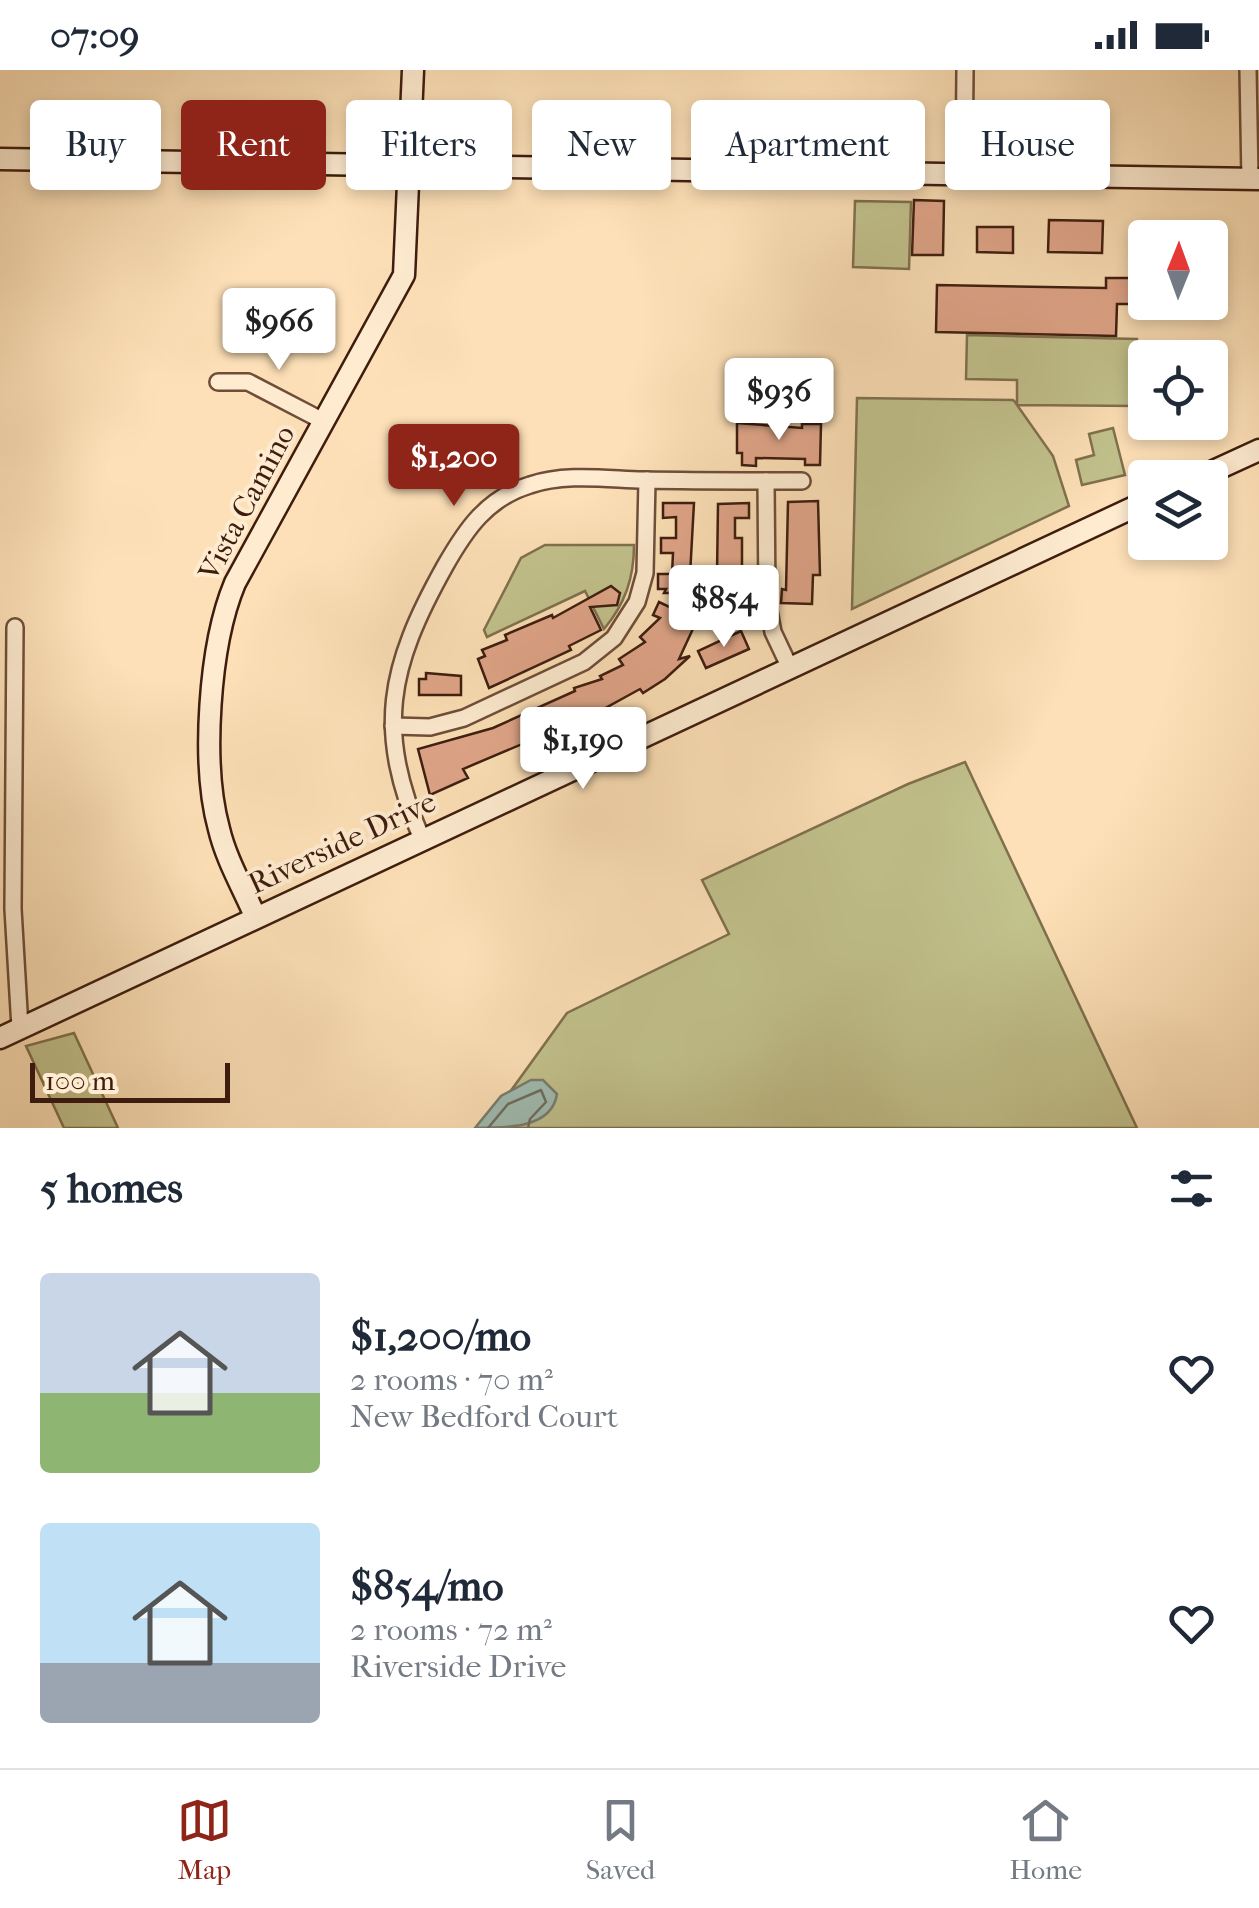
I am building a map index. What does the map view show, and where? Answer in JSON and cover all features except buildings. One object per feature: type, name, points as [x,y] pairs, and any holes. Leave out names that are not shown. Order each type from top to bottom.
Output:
[{"type":"street","name":"Vista Camino","points":[[411,100],[412,70]]},
{"type":"street","points":[[965,70],[965,100]]},
{"type":"street","points":[[1110,177],[1254,179],[1248,70]]},
{"type":"street","points":[[0,160],[346,164]]},
{"type":"street","points":[[512,167],[945,174]]},
{"type":"street","name":"Vista Camino","points":[[255,916],[222,840],[214,805],[213,667],[218,629],[235,583],[404,275],[409,190]]},
{"type":"street","points":[[218,382],[248,382],[325,422]]},
{"type":"street","points":[[1228,464],[1259,450]]},
{"type":"street","points":[[393,726],[430,727],[464,718],[584,662],[614,638],[630,616],[646,573],[647,480]]},
{"type":"street","points":[[422,839],[398,780],[393,726],[399,668],[412,629],[463,533],[476,518],[514,491],[544,481],[802,482]]},
{"type":"street","points":[[766,482],[767,602],[773,632],[790,668]]},
{"type":"street","name":"Riverside Drive","points":[[0,1038],[1128,510]]},
{"type":"street","points":[[14,627],[6,909],[20,1028]]},
{"type":"green space","points":[[855,201],[911,202],[909,269],[853,267]]},
{"type":"green space","points":[[967,335],[1137,339],[1128,340],[1128,406],[1017,405],[1053,456],[1069,506],[852,609],[857,398],[1013,400],[1017,404],[1017,380],[966,379]]},
{"type":"green space","points":[[1113,428],[1125,475],[1082,485],[1076,460],[1094,455],[1089,434]]},
{"type":"green space","points":[[545,545],[634,545],[630,579],[618,610],[604,629],[585,591],[487,637],[484,630],[521,558]]},
{"type":"green space","points":[[965,762],[1137,1128],[484,1128],[567,1013],[729,934],[702,880],[908,784]]},
{"type":"green space","points":[[74,1033],[118,1128],[64,1128],[26,1046]]},
{"type":"water","points":[[531,1080],[543,1080],[557,1094],[547,1114],[526,1124],[475,1128],[501,1096]]}]
